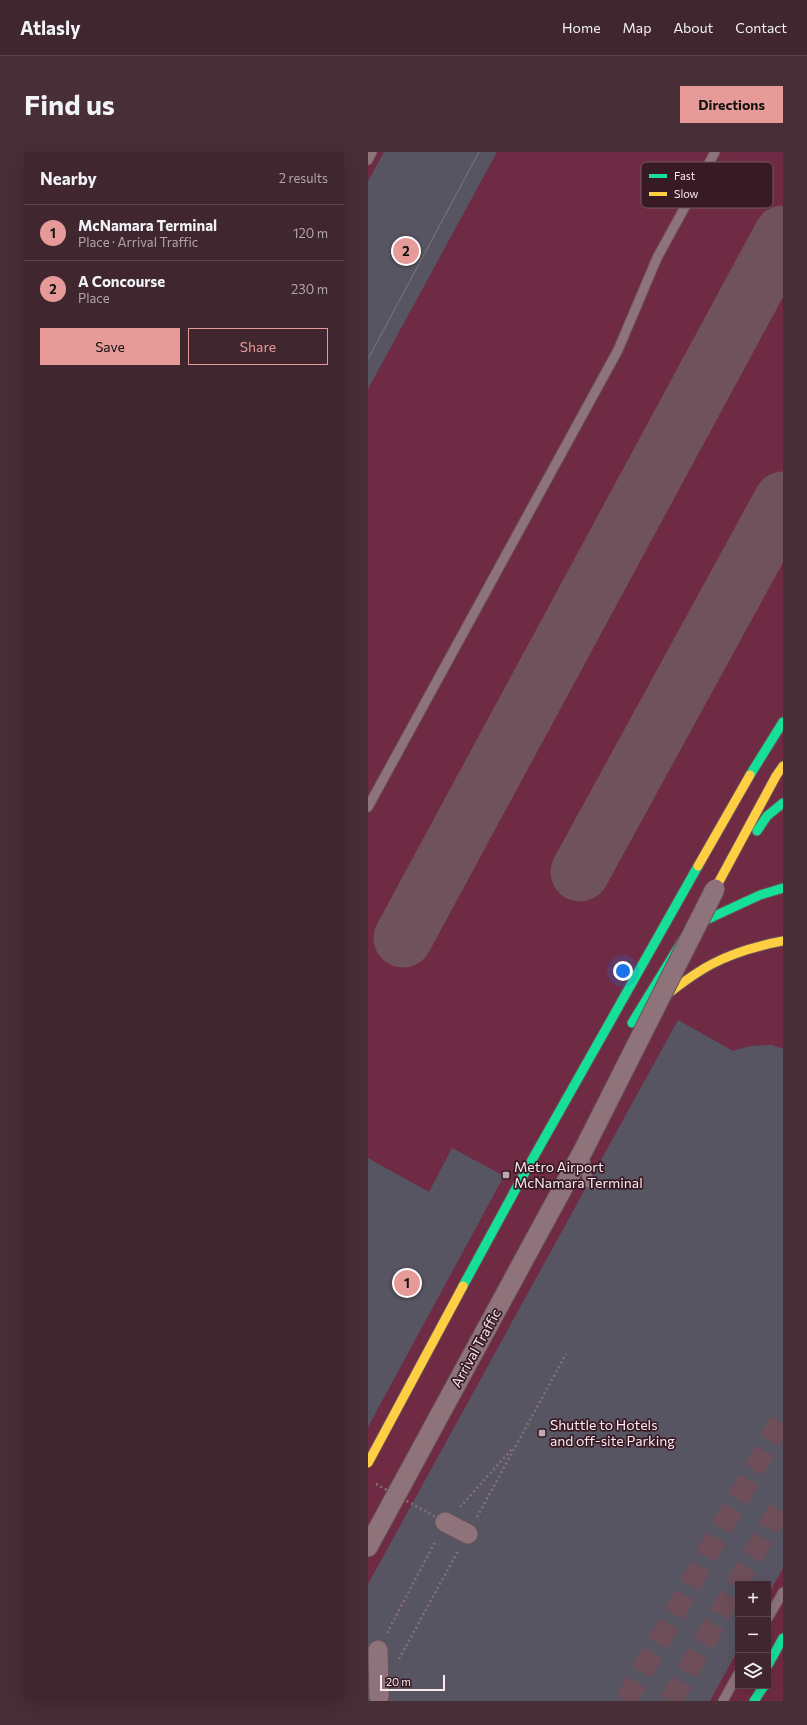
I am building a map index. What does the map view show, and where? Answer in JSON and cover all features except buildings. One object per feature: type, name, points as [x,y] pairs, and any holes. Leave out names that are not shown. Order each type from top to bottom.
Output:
[{"type":"main road","points":[[368,1463],[549,1128],[750,775],[783,722]]},
{"type":"main road","points":[[750,775],[770,761]]},
{"type":"main road","points":[[715,889],[776,776],[783,766]]},
{"type":"main road","points":[[715,889],[767,816],[783,803]]},
{"type":"main road","points":[[783,888],[760,895],[706,920],[684,938],[632,1023],[674,989],[711,963],[741,951],[783,941]]},
{"type":"main road","points":[[771,1660],[783,1638]]},
{"type":"main road","points":[[772,1675],[779,1664]]},
{"type":"main road","points":[[748,1701],[754,1689]]},
{"type":"main road","points":[[754,1701],[762,1689]]},
{"type":"street","name":"Arrival Traffic","points":[[368,1547],[584,1150],[715,889]]},
{"type":"street","points":[[446,1523],[468,1534]]},
{"type":"street","points":[[378,1650],[379,1696]]},
{"type":"lane","points":[[368,160],[372,152]]},
{"type":"lane","points":[[710,162],[715,152]]},
{"type":"lane","points":[[368,807],[618,350],[657,258],[684,208]]},
{"type":"lane","points":[[584,1150],[588,1182]]},
{"type":"lane","points":[[769,1617],[783,1592]]},
{"type":"lane","points":[[723,1701],[735,1679]]},
{"type":"path","points":[[378,1650],[446,1523],[516,1444]]},
{"type":"path","points":[[374,1483],[446,1523]]},
{"type":"shaded area","points":[[368,152],[783,152],[783,1701],[368,1701]]},
{"type":"taxiway","points":[[403,938],[783,235]]},
{"type":"taxiway","points":[[580,872],[783,501]]},
{"type":"tunnel","points":[[626,1701],[783,1417]]},
{"type":"tunnel","points":[[671,1701],[783,1502]]},
{"type":"tram line","points":[[368,359],[479,152]]},
{"type":"traffic: fast","points":[[750,775],[783,722]]},
{"type":"traffic: fast","points":[[757,831],[767,816],[783,803]]},
{"type":"traffic: fast","points":[[519,1183],[698,866]]},
{"type":"traffic: fast","points":[[632,1023],[684,938],[706,920],[760,895],[783,888]]},
{"type":"traffic: fast","points":[[463,1286],[519,1183]]},
{"type":"traffic: fast","points":[[771,1660],[783,1638]]},
{"type":"traffic: fast","points":[[754,1701],[762,1689]]},
{"type":"traffic: slow","points":[[715,889],[776,776],[783,766]]},
{"type":"traffic: slow","points":[[698,866],[750,775]]},
{"type":"traffic: slow","points":[[652,1007],[683,982],[712,964],[727,957],[762,945],[783,941]]},
{"type":"traffic: slow","points":[[368,1463],[463,1286]]},
{"type":"place","name":"A Concourse","points":[[406,251]]},
{"type":"place","name":"Metro Airport McNamara Terminal","points":[[506,1175]]},
{"type":"place","name":"McNamara Terminal","points":[[407,1283]]},
{"type":"place","name":"Shuttle to Hotels and off-site Parking","points":[[542,1433]]}]
